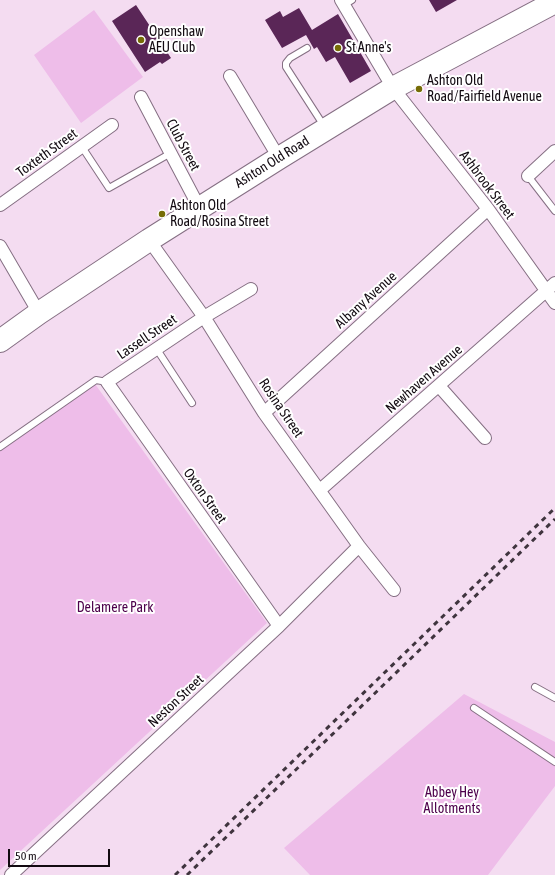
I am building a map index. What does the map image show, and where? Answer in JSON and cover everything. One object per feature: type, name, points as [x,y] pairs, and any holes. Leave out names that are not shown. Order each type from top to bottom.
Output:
[{"type":"highway","name":"Ashton Old Road","points":[[0,341],[39,313],[199,207],[393,88],[555,2]]},
{"type":"street","name":"Ashbrook Street","points":[[346,2],[393,88],[488,209],[551,286],[555,303]]},
{"type":"street","points":[[230,76],[279,158]]},
{"type":"street","name":"Club Street","points":[[141,97],[199,207]]},
{"type":"street","name":"Toxteth Street","points":[[0,205],[112,125]]},
{"type":"street","points":[[528,176],[555,151]]},
{"type":"street","name":"Albany Avenue","points":[[264,413],[488,209]]},
{"type":"street","name":"Rosina Street","points":[[149,240],[204,317],[264,413],[359,546],[394,590]]},
{"type":"street","points":[[0,246],[39,313]]},
{"type":"street","name":"Newhaven Avenue","points":[[320,490],[551,286]]},
{"type":"street","name":"Lassell Street","points":[[107,382],[204,317],[251,289]]},
{"type":"street","name":"Oxton Street","points":[[107,382],[279,626]]},
{"type":"street","points":[[439,386],[485,438]]},
{"type":"street","name":"Neston Street","points":[[11,875],[279,626],[359,546]]},
{"type":"lane","points":[[307,48],[290,58],[286,63],[286,67],[325,130]]},
{"type":"lane","points":[[82,147],[109,188],[171,153]]},
{"type":"lane","points":[[528,176],[555,211]]},
{"type":"lane","points":[[156,348],[192,404]]},
{"type":"lane","points":[[0,447],[96,380],[107,382]]},
{"type":"lane","points":[[536,687],[555,698]]},
{"type":"lane","points":[[474,708],[555,762]]},
{"type":"green space","points":[[94,10],[143,77],[81,123],[34,55]]},
{"type":"green space","name":"Delamere Park","points":[[95,384],[267,623],[0,870],[0,451]]},
{"type":"green space","name":"Abbey Hey Allotments","points":[[464,694],[555,742],[555,786],[488,875],[310,875],[284,848]]},
{"type":"building","points":[[429,0],[457,0],[436,12]]},
{"type":"building","name":"Openshaw AEU Club","points":[[136,5],[171,58],[162,64],[160,62],[145,72],[112,21]]},
{"type":"building","name":"St Anne's","points":[[299,8],[312,30],[338,14],[371,71],[350,83],[335,57],[326,62],[317,47],[314,49],[306,35],[282,48],[265,20],[280,11],[283,17]]},
{"type":"railway","points":[[175,875],[555,508]]},
{"type":"railway","points":[[187,875],[555,519]]},
{"type":"place","name":"Openshaw AEU Club","points":[[141,40]]},
{"type":"place","name":"St Anne's","points":[[338,48]]},
{"type":"place","name":"Ashton Old Road/Fairfield Avenue","points":[[419,89]]},
{"type":"place","name":"Ashton Old Road/Rosina Street","points":[[162,214]]}]
